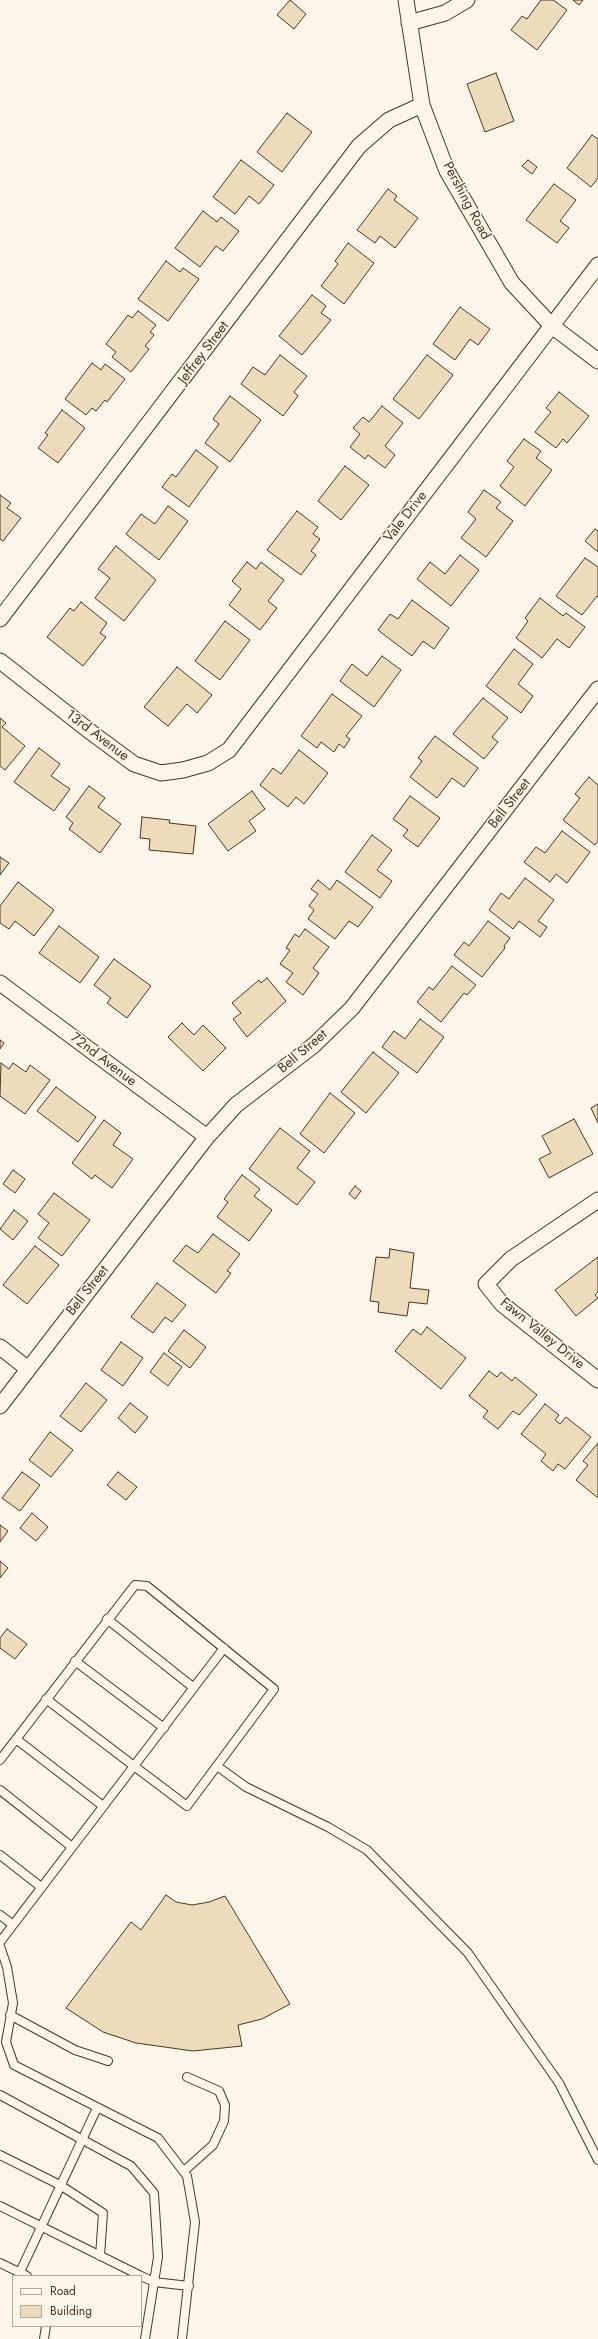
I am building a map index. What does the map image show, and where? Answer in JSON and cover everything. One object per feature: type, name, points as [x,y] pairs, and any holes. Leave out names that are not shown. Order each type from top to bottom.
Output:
[{"type":"street","name":"Pershing Road","points":[[406,0],[422,105],[447,171],[512,283],[552,326],[598,361]]},
{"type":"street","points":[[409,23],[446,13],[467,0]]},
{"type":"street","name":"Jeffrey Street","points":[[0,619],[5,602],[359,146],[389,120],[422,105]]},
{"type":"street","name":"Vale Drive","points":[[208,763],[229,750],[598,265]]},
{"type":"street","name":"13rd Avenue","points":[[0,662],[134,764],[162,773],[208,763]]},
{"type":"street","name":"Bell Street","points":[[0,1406],[207,1137],[236,1105],[314,1044],[352,1008],[598,689]]},
{"type":"street","name":"72nd Avenue","points":[[0,983],[207,1137]]},
{"type":"street","name":"Fawn Valley Drive","points":[[598,1200],[511,1258],[486,1284],[502,1304],[598,1380]]},
{"type":"street","points":[[0,1347],[28,1369]]},
{"type":"lane","points":[[0,1760],[16,1740],[46,1699],[107,1619],[134,1585],[147,1586],[274,1689],[187,1806],[46,1699]]},
{"type":"lane","points":[[107,1619],[194,1688]]},
{"type":"lane","points":[[0,1942],[224,1648]]},
{"type":"lane","points":[[75,1661],[164,1728]]},
{"type":"lane","points":[[16,1740],[103,1806]]},
{"type":"lane","points":[[217,1766],[246,1787],[328,1827],[367,1850],[468,1953],[559,2083],[598,2160]]},
{"type":"lane","points":[[0,1790],[72,1847]]},
{"type":"lane","points":[[0,1855],[42,1887]]},
{"type":"lane","points":[[0,1915],[13,1925]]},
{"type":"lane","points":[[0,1946],[9,1982],[12,2003],[3,2045],[14,2065],[158,2138],[187,2176],[195,2222],[182,2339]]},
{"type":"lane","points":[[10,2015],[75,2050],[108,2061]]},
{"type":"lane","points":[[184,2171],[213,2145],[224,2121],[225,2105],[219,2091],[187,2077]]},
{"type":"lane","points":[[0,2095],[81,2141],[131,2166],[154,2193],[158,2257],[145,2339]]},
{"type":"lane","points":[[0,2263],[23,2274],[41,2227],[97,2108]]},
{"type":"lane","points":[[0,2155],[60,2186],[103,2213],[100,2256]]},
{"type":"lane","points":[[0,2206],[139,2275]]},
{"type":"lane","points":[[142,2276],[154,2282],[189,2286]]},
{"type":"lane","points":[[44,2339],[46,2327]]},
{"type":"building","points":[[290,0],[306,14],[294,29],[277,15]]},
{"type":"building","points":[[541,0],[553,0],[567,10],[537,50],[511,30],[522,16],[527,19]]},
{"type":"building","points":[[573,0],[583,0],[579,5]]},
{"type":"building","points":[[496,73],[514,121],[485,132],[467,84]]},
{"type":"building","points":[[287,113],[312,132],[282,172],[257,152]]},
{"type":"building","points":[[592,135],[598,139],[598,178],[591,187],[567,168]]},
{"type":"building","points":[[241,160],[274,185],[259,204],[249,196],[235,214],[213,197]]},
{"type":"building","points":[[528,160],[537,167],[532,174],[522,166]]},
{"type":"building","points":[[554,184],[576,200],[560,221],[569,228],[557,243],[526,220]]},
{"type":"building","points":[[388,189],[397,196],[394,200],[418,218],[395,248],[380,236],[375,243],[357,230]]},
{"type":"building","points":[[203,211],[217,222],[221,217],[239,231],[223,251],[216,246],[200,267],[175,248]]},
{"type":"building","points":[[348,243],[374,263],[344,304],[321,286],[338,264],[335,261]]},
{"type":"building","points":[[166,261],[180,272],[183,268],[199,279],[168,321],[138,299]]},
{"type":"building","points":[[312,295],[326,306],[321,313],[331,320],[302,355],[279,336]]},
{"type":"building","points":[[460,307],[490,329],[478,345],[470,339],[455,360],[433,344]]},
{"type":"building","points":[[138,311],[156,325],[150,332],[154,335],[145,346],[149,349],[131,372],[112,357],[116,352],[106,344],[128,315],[132,318]]},
{"type":"building","points":[[280,355],[307,376],[294,392],[298,396],[283,416],[241,384],[253,367],[265,375]]},
{"type":"building","points":[[427,355],[453,375],[419,419],[393,399]]},
{"type":"building","points":[[92,363],[101,370],[105,364],[125,379],[107,402],[105,400],[96,411],[92,408],[86,415],[65,399]]},
{"type":"building","points":[[559,392],[589,416],[567,443],[563,439],[556,448],[535,432],[551,412],[546,408]]},
{"type":"building","points":[[230,396],[261,420],[230,462],[205,443],[219,424],[213,419]]},
{"type":"building","points":[[382,406],[403,423],[385,446],[395,455],[385,468],[368,455],[365,459],[350,447],[360,434],[353,428],[363,417],[369,422]]},
{"type":"building","points":[[62,410],[85,428],[58,463],[38,448],[48,435],[45,433]]},
{"type":"building","points":[[524,439],[541,451],[536,458],[552,470],[525,506],[500,486],[514,467],[507,461]]},
{"type":"building","points":[[196,450],[218,467],[189,507],[162,487],[172,474],[176,477]]},
{"type":"building","points":[[345,466],[369,485],[341,520],[318,501]]},
{"type":"building","points":[[484,490],[501,502],[496,508],[513,521],[486,557],[461,538],[476,519],[468,512]]},
{"type":"building","points":[[0,495],[11,503],[7,508],[21,518],[3,541],[0,539]]},
{"type":"building","points":[[168,506],[188,521],[159,560],[126,534],[141,514],[155,524]]},
{"type":"building","points":[[297,511],[318,527],[313,534],[320,539],[311,551],[316,555],[301,575],[267,550]]},
{"type":"building","points":[[595,529],[598,531],[598,552],[585,541]]},
{"type":"building","points":[[116,546],[156,580],[124,621],[95,598],[110,578],[98,569]]},
{"type":"building","points":[[460,555],[479,570],[451,606],[417,579],[430,562],[445,574]]},
{"type":"building","points":[[585,558],[598,567],[598,597],[597,596],[582,615],[556,596]]},
{"type":"building","points":[[247,562],[256,569],[261,562],[284,580],[268,601],[277,608],[260,630],[229,605],[241,589],[232,581]]},
{"type":"building","points":[[540,598],[563,616],[566,613],[585,627],[569,648],[557,639],[542,658],[516,638],[528,621],[525,618]]},
{"type":"building","points":[[412,600],[449,628],[434,649],[423,641],[412,656],[378,630],[390,614],[398,619]]},
{"type":"building","points":[[81,602],[107,623],[100,633],[106,637],[83,666],[47,637],[70,608],[74,611]]},
{"type":"building","points":[[225,621],[250,640],[220,680],[195,661]]},
{"type":"building","points":[[514,649],[533,664],[518,684],[533,696],[521,713],[486,686]]},
{"type":"building","points":[[382,656],[401,670],[374,707],[340,681],[352,664],[367,676]]},
{"type":"building","points":[[177,667],[212,695],[197,713],[187,704],[168,726],[144,707]]},
{"type":"building","points":[[332,694],[362,716],[346,736],[350,739],[344,748],[339,744],[334,752],[321,742],[317,748],[301,736]]},
{"type":"building","points":[[483,698],[508,718],[492,737],[498,742],[484,759],[453,734]]},
{"type":"building","points":[[0,718],[6,723],[2,727],[25,746],[5,770],[0,766]]},
{"type":"building","points":[[435,736],[478,768],[464,787],[452,778],[437,798],[410,777],[422,761],[418,758]]},
{"type":"building","points":[[39,748],[60,764],[51,776],[70,789],[54,811],[14,782]]},
{"type":"building","points":[[299,750],[328,773],[304,804],[296,797],[288,807],[260,785],[273,768],[281,774]]},
{"type":"building","points":[[589,777],[598,785],[598,841],[595,845],[563,820],[580,798],[575,794]]},
{"type":"building","points":[[89,786],[105,798],[98,807],[121,824],[100,853],[69,829],[73,823],[66,817]]},
{"type":"building","points":[[252,791],[265,809],[249,821],[256,831],[228,851],[208,824]]},
{"type":"building","points":[[410,796],[440,818],[418,847],[403,836],[408,830],[393,819]]},
{"type":"building","points":[[142,817],[170,820],[169,823],[196,826],[193,854],[149,850],[150,839],[140,838]]},
{"type":"building","points":[[562,831],[590,852],[567,883],[556,874],[550,882],[524,862],[536,847],[545,853]]},
{"type":"building","points":[[372,835],[392,850],[377,870],[392,881],[380,898],[345,872]]},
{"type":"building","points":[[0,857],[9,863],[0,875]]},
{"type":"building","points":[[525,878],[554,900],[538,921],[547,927],[540,937],[519,921],[513,929],[489,910],[501,893],[509,899]]},
{"type":"building","points":[[318,880],[330,890],[337,880],[373,907],[358,927],[349,921],[335,939],[308,919],[314,910],[309,906],[318,894],[311,889]]},
{"type":"building","points":[[18,882],[54,910],[34,936],[15,921],[9,929],[0,923],[0,906]]},
{"type":"building","points":[[488,921],[510,938],[504,946],[505,948],[482,977],[454,955],[464,942],[469,946]]},
{"type":"building","points":[[59,926],[99,957],[80,983],[39,953]]},
{"type":"building","points":[[305,929],[329,947],[313,968],[319,973],[303,995],[286,982],[293,973],[280,964],[290,950],[286,948],[295,934],[299,937]]},
{"type":"building","points":[[114,959],[151,986],[127,1018],[107,1003],[111,998],[94,985]]},
{"type":"building","points":[[452,966],[476,985],[467,995],[464,993],[441,1022],[417,1002],[429,987],[433,990]]},
{"type":"building","points":[[267,978],[286,1001],[247,1037],[233,1019],[241,1013],[232,1003],[259,980],[261,983]]},
{"type":"building","points":[[420,1019],[444,1037],[417,1073],[382,1047],[394,1031],[405,1039]]},
{"type":"building","points":[[182,1023],[194,1035],[203,1025],[226,1048],[203,1071],[168,1037]]},
{"type":"building","points":[[0,1040],[4,1043],[0,1049]]},
{"type":"building","points":[[373,1052],[399,1073],[366,1113],[341,1092]]},
{"type":"building","points":[[1,1063],[9,1069],[13,1063],[26,1072],[30,1065],[50,1080],[25,1114],[0,1096]]},
{"type":"building","points":[[56,1087],[96,1117],[78,1142],[37,1111]]},
{"type":"building","points":[[330,1093],[355,1113],[324,1153],[300,1134]]},
{"type":"building","points":[[598,1104],[598,1123],[591,1108]]},
{"type":"building","points":[[574,1119],[593,1154],[549,1178],[539,1159],[551,1153],[542,1136]]},
{"type":"building","points":[[104,1120],[121,1133],[113,1145],[133,1159],[112,1188],[95,1175],[92,1179],[72,1163]]},
{"type":"building","points":[[280,1128],[310,1151],[297,1168],[315,1182],[297,1205],[249,1169]]},
{"type":"building","points":[[13,1170],[25,1179],[15,1193],[3,1184]]},
{"type":"building","points":[[242,1175],[260,1189],[254,1196],[272,1210],[249,1241],[217,1217],[228,1202],[224,1199]]},
{"type":"building","points":[[355,1186],[361,1191],[355,1199],[349,1194]]},
{"type":"building","points":[[54,1193],[90,1220],[62,1256],[38,1238],[49,1223],[38,1214]]},
{"type":"building","points":[[14,1210],[28,1221],[13,1240],[0,1229]]},
{"type":"building","points":[[213,1234],[240,1254],[227,1271],[231,1273],[216,1293],[173,1261],[186,1245],[198,1253]]},
{"type":"building","points":[[35,1246],[59,1265],[27,1304],[3,1285]]},
{"type":"building","points":[[390,1249],[414,1253],[410,1288],[429,1290],[427,1304],[409,1302],[407,1316],[378,1312],[379,1302],[370,1301],[376,1257],[389,1258]]},
{"type":"building","points":[[598,1257],[598,1292],[595,1295],[598,1298],[576,1316],[555,1290]]},
{"type":"building","points":[[157,1283],[186,1305],[172,1322],[165,1317],[153,1333],[131,1317]]},
{"type":"building","points":[[427,1327],[466,1358],[441,1389],[395,1351],[413,1329],[421,1335]]},
{"type":"building","points":[[184,1330],[206,1347],[190,1368],[168,1351]]},
{"type":"building","points":[[121,1342],[143,1358],[123,1386],[101,1370]]},
{"type":"building","points":[[164,1353],[182,1367],[168,1386],[150,1372]]},
{"type":"building","points":[[489,1371],[497,1377],[501,1372],[512,1381],[515,1377],[537,1395],[519,1415],[513,1411],[498,1429],[483,1417],[488,1411],[469,1396]]},
{"type":"building","points":[[86,1383],[107,1400],[81,1432],[60,1416]]},
{"type":"building","points":[[130,1403],[148,1417],[135,1433],[118,1418]]},
{"type":"building","points":[[545,1404],[559,1415],[555,1420],[560,1424],[566,1417],[591,1437],[565,1469],[558,1464],[553,1471],[541,1461],[546,1454],[521,1434]]},
{"type":"building","points":[[50,1432],[73,1450],[51,1477],[29,1460]]},
{"type":"building","points":[[598,1443],[598,1498],[576,1480],[588,1465],[583,1461]]},
{"type":"building","points":[[22,1472],[40,1485],[20,1511],[2,1498]]},
{"type":"building","points":[[118,1472],[137,1487],[126,1500],[107,1485]]},
{"type":"building","points":[[32,1513],[48,1527],[36,1541],[20,1528]]},
{"type":"building","points":[[0,1525],[8,1531],[0,1542]]},
{"type":"building","points":[[0,1561],[8,1568],[0,1578]]},
{"type":"building","points":[[7,1629],[27,1644],[15,1659],[0,1648],[0,1638]]},
{"type":"building","points":[[166,1895],[176,1902],[192,1905],[209,1902],[225,1896],[290,2004],[262,2019],[238,2025],[242,2046],[193,2051],[136,2043],[103,2032],[66,2008],[131,1922],[141,1930]]}]
